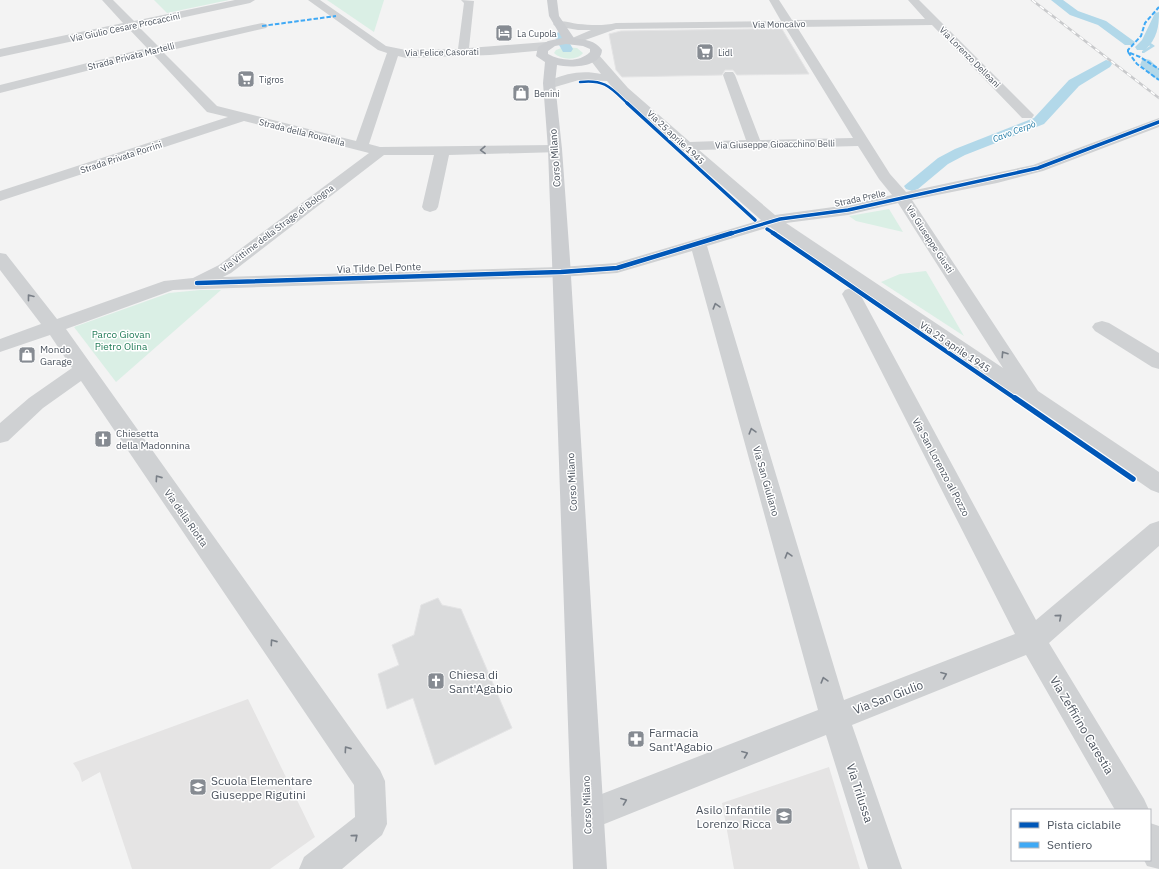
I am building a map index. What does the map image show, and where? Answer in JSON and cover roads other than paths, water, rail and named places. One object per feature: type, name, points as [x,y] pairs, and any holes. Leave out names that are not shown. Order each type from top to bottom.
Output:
[{"type":"main road","name":"Corso Milano","points":[[542,0],[544,17],[555,41]]},
{"type":"main road","points":[[548,0],[555,41],[579,65]]},
{"type":"main road","name":"Corso Milano","points":[[552,0],[555,41],[552,89],[590,869]]},
{"type":"main road","points":[[552,89],[564,66],[579,65],[599,67],[596,50],[590,39],[555,41]]},
{"type":"street","name":"Strada della Rovatella","points":[[107,0],[212,110],[382,151]]},
{"type":"street","name":"Via Giulio Cesare Procaccini","points":[[0,53],[250,0]]},
{"type":"street","name":"Via Felice Casorati","points":[[313,0],[382,48],[406,54],[490,51],[555,41],[578,27],[619,26]]},
{"type":"street","points":[[462,52],[469,1],[466,0]]},
{"type":"street","name":"Via Giuseppe Giusti","points":[[774,0],[884,176],[902,197],[1033,398]]},
{"type":"street","name":"Via Lorenzo Delleani","points":[[913,0],[1027,115]]},
{"type":"street","name":"Via Moncalvo","points":[[590,39],[608,29],[619,26],[935,22]]},
{"type":"street","name":"Strada Privata Martelli","points":[[0,89],[155,50],[262,26]]},
{"type":"street","points":[[361,147],[394,51]]},
{"type":"street","name":"Via 25 aprile 1945","points":[[579,65],[599,67],[623,90],[772,221],[1159,484]]},
{"type":"street","points":[[552,89],[577,76],[591,75],[599,67]]},
{"type":"street","points":[[729,75],[755,145]]},
{"type":"street","name":"Strada Privata Porrini","points":[[0,196],[242,117]]},
{"type":"street","name":"Strada Prelle","points":[[561,272],[616,268],[772,221],[848,210],[1038,168],[1159,122]]},
{"type":"street","name":"Via Giuseppe Gioacchino Belli","points":[[687,146],[863,142]]},
{"type":"street","points":[[382,151],[555,149]]},
{"type":"street","name":"Via Vittime della Strage di Bologna","points":[[0,346],[170,285],[197,282],[225,269],[382,151]]},
{"type":"street","points":[[430,207],[442,151]]},
{"type":"street","name":"Via San Giuliano","points":[[697,244],[700,249],[835,718]]},
{"type":"street","name":"Via della Riotta","points":[[0,258],[54,327],[369,781],[371,824],[316,869]]},
{"type":"street","name":"Via Tilde Del Ponte","points":[[197,282],[561,272]]},
{"type":"street","name":"Via San Lorenzo al Pozzo","points":[[850,294],[1032,640]]},
{"type":"street","points":[[1102,327],[1159,362]]},
{"type":"street","points":[[0,435],[36,403],[83,370]]},
{"type":"street","name":"Via San Giulio","points":[[587,815],[1032,640],[1159,530]]},
{"type":"street","name":"Via Zeffirino Carestia","points":[[1032,640],[1132,809]]},
{"type":"street","name":"Via Trilussa","points":[[835,718],[885,869]]},
{"type":"street","points":[[1151,841],[1159,854]]},
{"type":"waterway","points":[[1056,0],[1074,13],[1102,23],[1129,42]]},
{"type":"waterway","points":[[1141,47],[1147,40],[1159,15]]},
{"type":"waterway","points":[[560,36],[567,49]]},
{"type":"waterway","points":[[1143,52],[1153,46],[1147,42]]},
{"type":"waterway","points":[[1146,63],[1146,65],[1159,75]]},
{"type":"waterway","name":"Cavo Cerpò","points":[[912,186],[943,161],[960,152],[1039,121],[1074,83],[1106,64]]},
{"type":"railway","points":[[1032,0],[1159,98]]},
{"type":"place","name":"La Cupola","points":[[504,33]]},
{"type":"place","name":"Lidl","points":[[705,52]]},
{"type":"place","name":"Tigros","points":[[246,79]]},
{"type":"place","name":"Benini","points":[[521,93]]},
{"type":"place","name":"Mondo Garage","points":[[27,355]]},
{"type":"place","name":"Chiesetta della Madonnina","points":[[103,439]]},
{"type":"place","name":"Chiesa di Sant'Agabio","points":[[436,681]]},
{"type":"place","name":"Farmacia Sant'Agabio","points":[[636,739]]},
{"type":"place","name":"Scuola Elementare Giuseppe Rigutini","points":[[198,787]]},
{"type":"place","name":"Asilo Infantile Lorenzo Ricca","points":[[784,816]]},
{"type":"park label","name":"Parco Giovan Pietro Olina","points":[[121,340]]}]
